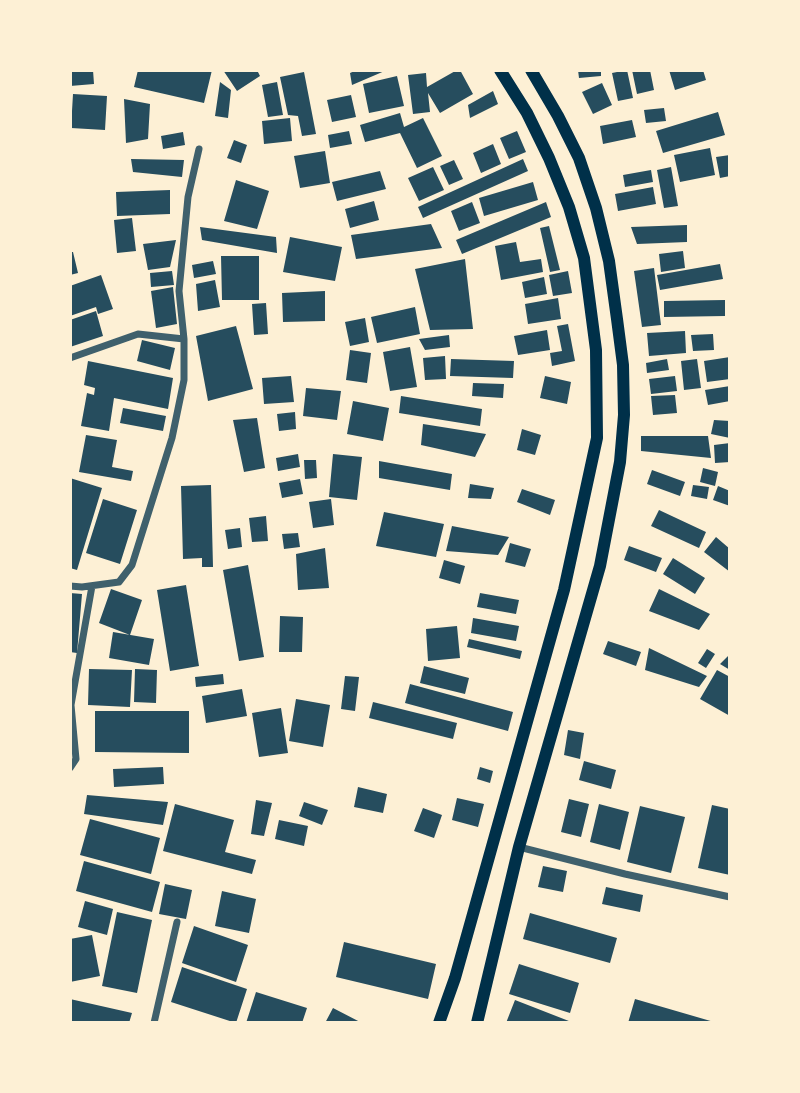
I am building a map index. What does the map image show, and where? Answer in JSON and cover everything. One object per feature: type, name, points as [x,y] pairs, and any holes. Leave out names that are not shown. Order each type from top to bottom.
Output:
[{"type":"main road","points":[[439,1023],[455,978],[564,590],[597,438],[596,350],[584,258],[569,208],[549,158],[527,113],[500,70]]},
{"type":"main road","points":[[477,1023],[519,847],[600,566],[620,462],[624,415],[623,365],[618,319],[609,261],[596,208],[579,158],[531,70]]},
{"type":"street","points":[[70,586],[119,582],[132,565],[172,438],[184,380],[184,339],[179,291],[188,197],[199,149]]},
{"type":"street","points":[[70,358],[138,334],[184,339]]},
{"type":"street","points":[[70,768],[76,759],[71,705],[92,586]]},
{"type":"street","points":[[519,847],[730,897]]},
{"type":"street","points":[[154,1023],[177,922]]},
{"type":"building","points":[[70,70],[93,70],[94,84],[70,86]]},
{"type":"building","points":[[138,70],[212,70],[204,103],[134,87]]},
{"type":"building","points":[[223,70],[257,70],[260,76],[237,91]]},
{"type":"building","points":[[357,70],[387,70],[352,85],[350,73]]},
{"type":"building","points":[[460,70],[473,94],[440,113],[428,93],[430,112],[413,114],[408,75],[426,73],[427,87]]},
{"type":"building","points":[[578,70],[601,70],[601,76],[579,78]]},
{"type":"building","points":[[627,70],[633,98],[618,101],[612,73]]},
{"type":"building","points":[[632,70],[650,70],[654,90],[637,94]]},
{"type":"building","points":[[669,70],[703,70],[706,80],[675,90]]},
{"type":"building","points":[[304,72],[316,134],[302,136],[298,116],[288,115],[280,77]]},
{"type":"building","points":[[397,76],[404,106],[369,113],[363,84]]},
{"type":"building","points":[[220,82],[231,90],[228,118],[215,116]]},
{"type":"building","points":[[277,82],[283,115],[268,117],[262,85]]},
{"type":"building","points":[[602,83],[612,105],[593,114],[582,92]]},
{"type":"building","points":[[493,91],[498,104],[470,118],[468,105]]},
{"type":"building","points":[[73,94],[107,96],[105,130],[71,128]]},
{"type":"building","points":[[351,95],[356,117],[332,122],[327,100]]},
{"type":"building","points":[[124,99],[150,104],[148,139],[126,143]]},
{"type":"building","points":[[664,108],[666,121],[646,123],[644,110]]},
{"type":"building","points":[[718,112],[725,135],[663,153],[656,131]]},
{"type":"building","points":[[400,113],[404,127],[423,118],[442,156],[417,168],[400,133],[365,142],[360,125]]},
{"type":"building","points":[[290,118],[292,141],[264,144],[262,121]]},
{"type":"building","points":[[632,120],[636,137],[603,144],[600,126]]},
{"type":"building","points":[[349,131],[352,144],[330,148],[328,135]]},
{"type":"building","points":[[517,131],[526,152],[509,159],[500,138]]},
{"type":"building","points":[[183,132],[185,145],[163,149],[161,136]]},
{"type":"building","points":[[234,140],[247,145],[241,163],[227,158]]},
{"type":"building","points":[[493,144],[501,164],[481,173],[473,153]]},
{"type":"building","points":[[710,148],[715,175],[680,182],[674,155]]},
{"type":"building","points":[[325,151],[330,183],[300,188],[294,156]]},
{"type":"building","points":[[730,155],[730,176],[720,178],[716,157]]},
{"type":"building","points":[[131,159],[184,160],[182,177],[133,172]]},
{"type":"building","points":[[523,159],[528,171],[423,218],[418,207]]},
{"type":"building","points":[[454,160],[463,179],[449,185],[440,166]]},
{"type":"building","points":[[433,167],[444,190],[419,201],[408,178]]},
{"type":"building","points":[[671,167],[678,206],[664,208],[657,170]]},
{"type":"building","points":[[651,170],[653,182],[625,187],[623,175]]},
{"type":"building","points":[[380,171],[386,189],[337,201],[332,182]]},
{"type":"building","points":[[236,180],[269,191],[257,229],[224,221]]},
{"type":"building","points":[[533,182],[538,200],[484,216],[479,198]]},
{"type":"building","points":[[653,187],[656,204],[618,211],[615,194]]},
{"type":"building","points":[[170,190],[170,214],[117,216],[116,192]]},
{"type":"building","points":[[374,201],[379,220],[350,228],[345,209]]},
{"type":"building","points":[[472,202],[480,223],[459,231],[451,211]]},
{"type":"building","points":[[546,202],[551,217],[462,254],[456,240]]},
{"type":"building","points":[[132,218],[136,251],[117,253],[114,220]]},
{"type":"building","points":[[431,224],[442,248],[356,259],[351,235]]},
{"type":"building","points":[[687,225],[687,242],[637,244],[631,227]]},
{"type":"building","points":[[549,226],[560,270],[550,272],[540,228]]},
{"type":"building","points":[[200,227],[276,237],[277,253],[202,240]]},
{"type":"building","points":[[290,237],[342,247],[335,281],[283,272]]},
{"type":"building","points":[[176,240],[170,267],[148,270],[143,244]]},
{"type":"building","points":[[516,242],[520,262],[541,259],[543,272],[501,280],[495,246]]},
{"type":"building","points":[[683,251],[685,268],[661,272],[659,254]]},
{"type":"building","points":[[70,252],[73,252],[78,273],[70,275]]},
{"type":"building","points":[[221,256],[259,256],[259,300],[222,300]]},
{"type":"building","points":[[465,259],[473,329],[430,330],[415,269]]},
{"type":"building","points":[[213,261],[216,274],[194,278],[192,265]]},
{"type":"building","points":[[720,264],[723,279],[660,290],[657,275]]},
{"type":"building","points":[[654,268],[661,325],[642,327],[634,271]]},
{"type":"building","points":[[172,271],[174,285],[151,287],[150,273]]},
{"type":"building","points":[[568,271],[572,293],[553,296],[549,275]]},
{"type":"building","points":[[101,275],[113,309],[98,314],[96,307],[70,316],[70,286]]},
{"type":"building","points":[[544,277],[547,294],[525,298],[522,282]]},
{"type":"building","points":[[215,280],[220,307],[198,311],[196,284]]},
{"type":"building","points":[[173,287],[177,324],[156,328],[151,291]]},
{"type":"building","points":[[325,291],[325,321],[283,322],[282,293]]},
{"type":"building","points":[[558,298],[561,319],[528,324],[525,304]]},
{"type":"building","points":[[725,300],[725,316],[664,317],[664,301]]},
{"type":"building","points":[[266,303],[268,334],[254,335],[252,304]]},
{"type":"building","points":[[415,307],[420,334],[377,343],[371,317]]},
{"type":"building","points":[[96,311],[103,336],[70,347],[70,320]]},
{"type":"building","points":[[365,318],[369,342],[350,346],[345,322]]},
{"type":"building","points":[[568,324],[575,361],[552,366],[550,353],[562,351],[557,326]]},
{"type":"building","points":[[236,326],[253,389],[208,401],[196,336]]},
{"type":"building","points":[[547,330],[550,350],[518,355],[514,336]]},
{"type":"building","points":[[685,331],[686,353],[649,356],[647,333]]},
{"type":"building","points":[[713,334],[714,350],[693,351],[691,335]]},
{"type":"building","points":[[449,335],[450,347],[425,350],[419,339]]},
{"type":"building","points":[[142,340],[175,348],[170,370],[137,361]]},
{"type":"building","points":[[410,347],[417,387],[390,391],[383,352]]},
{"type":"building","points":[[350,350],[371,353],[367,383],[346,380]]},
{"type":"building","points":[[445,356],[446,379],[425,380],[423,358]]},
{"type":"building","points":[[730,357],[730,379],[707,382],[704,361]]},
{"type":"building","points":[[451,359],[514,361],[513,378],[450,376]]},
{"type":"building","points":[[667,359],[669,370],[647,373],[646,363]]},
{"type":"building","points":[[697,359],[701,388],[684,390],[681,361]]},
{"type":"building","points":[[88,361],[173,378],[168,409],[114,398],[109,431],[81,426],[87,393],[94,395],[95,388],[84,385]]},
{"type":"building","points":[[291,376],[294,402],[264,404],[262,378]]},
{"type":"building","points":[[545,376],[571,382],[567,404],[540,398]]},
{"type":"building","points":[[675,376],[677,391],[651,394],[649,379]]},
{"type":"building","points":[[473,383],[504,384],[503,398],[472,396]]},
{"type":"building","points":[[730,386],[730,401],[708,405],[705,390]]},
{"type":"building","points":[[306,388],[341,391],[337,420],[303,416]]},
{"type":"building","points":[[675,395],[677,413],[653,415],[651,396]]},
{"type":"building","points":[[401,396],[482,409],[480,426],[399,413]]},
{"type":"building","points":[[353,401],[389,408],[383,441],[347,434]]},
{"type":"building","points":[[123,408],[166,416],[163,431],[120,423]]},
{"type":"building","points":[[295,412],[296,429],[279,431],[277,414]]},
{"type":"building","points":[[257,418],[265,468],[244,472],[233,420]]},
{"type":"building","points":[[714,420],[730,421],[730,438],[711,434]]},
{"type":"building","points":[[423,424],[486,434],[475,457],[421,445]]},
{"type":"building","points":[[522,429],[541,435],[535,455],[517,450]]},
{"type":"building","points":[[86,435],[117,440],[112,467],[133,471],[131,481],[79,472]]},
{"type":"building","points":[[641,436],[708,436],[711,458],[641,451]]},
{"type":"building","points":[[730,443],[730,462],[715,463],[714,445]]},
{"type":"building","points":[[298,454],[300,467],[278,471],[276,458]]},
{"type":"building","points":[[333,454],[362,457],[357,500],[329,497]]},
{"type":"building","points":[[304,460],[316,460],[317,478],[305,479]]},
{"type":"building","points":[[379,461],[452,474],[450,490],[379,478]]},
{"type":"building","points":[[703,468],[718,472],[715,486],[700,482]]},
{"type":"building","points":[[652,470],[685,482],[680,496],[647,484]]},
{"type":"building","points":[[70,478],[102,488],[77,570],[70,568]]},
{"type":"building","points":[[300,479],[303,494],[282,498],[279,483]]},
{"type":"building","points":[[470,484],[494,488],[491,499],[468,498]]},
{"type":"building","points":[[211,485],[213,567],[202,567],[202,558],[183,559],[181,486]]},
{"type":"building","points":[[693,485],[709,487],[707,499],[691,496]]},
{"type":"building","points":[[718,486],[730,491],[730,506],[713,500]]},
{"type":"building","points":[[522,489],[555,500],[550,515],[517,502]]},
{"type":"building","points":[[103,499],[137,510],[120,564],[86,553]]},
{"type":"building","points":[[331,499],[334,525],[313,528],[309,502]]},
{"type":"building","points":[[659,510],[706,532],[699,548],[651,526]]},
{"type":"building","points":[[384,512],[444,524],[436,557],[376,546]]},
{"type":"building","points":[[266,516],[268,541],[252,542],[249,518]]},
{"type":"building","points":[[452,526],[509,537],[498,555],[446,551]]},
{"type":"building","points":[[240,528],[242,547],[228,549],[225,530]]},
{"type":"building","points":[[298,533],[300,547],[284,549],[282,534]]},
{"type":"building","points":[[716,537],[730,549],[730,572],[704,552]]},
{"type":"building","points":[[510,543],[531,549],[525,567],[505,562]]},
{"type":"building","points":[[629,546],[662,558],[656,572],[624,560]]},
{"type":"building","points":[[325,548],[329,588],[298,590],[296,554]]},
{"type":"building","points":[[673,558],[705,578],[695,594],[663,574]]},
{"type":"building","points":[[444,560],[465,566],[460,584],[439,578]]},
{"type":"building","points":[[248,565],[264,657],[239,661],[223,570]]},
{"type":"building","points":[[186,585],[199,666],[170,671],[157,590]]},
{"type":"building","points":[[111,589],[142,600],[130,635],[99,623]]},
{"type":"building","points":[[659,589],[710,614],[699,630],[649,611]]},
{"type":"building","points":[[70,593],[82,594],[77,653],[70,652]]},
{"type":"building","points":[[480,593],[519,600],[516,614],[477,607]]},
{"type":"building","points":[[280,616],[303,617],[302,652],[279,652]]},
{"type":"building","points":[[473,618],[519,626],[516,641],[471,633]]},
{"type":"building","points":[[457,626],[460,658],[428,661],[426,629]]},
{"type":"building","points":[[113,632],[154,639],[149,665],[109,658]]},
{"type":"building","points":[[469,639],[522,651],[520,659],[467,647]]},
{"type":"building","points":[[608,641],[641,652],[636,666],[603,654]]},
{"type":"building","points":[[649,648],[707,676],[699,687],[645,670]]},
{"type":"building","points":[[707,649],[715,654],[706,668],[698,663]]},
{"type":"building","points":[[730,654],[730,670],[720,664]]},
{"type":"building","points":[[424,666],[469,678],[465,694],[420,683]]},
{"type":"building","points":[[89,669],[132,670],[130,707],[88,705]]},
{"type":"building","points":[[135,669],[157,670],[156,703],[134,702]]},
{"type":"building","points":[[717,670],[730,677],[730,716],[700,699]]},
{"type":"building","points":[[223,674],[224,684],[196,687],[195,677]]},
{"type":"building","points":[[345,676],[359,677],[355,711],[341,709]]},
{"type":"building","points":[[410,684],[513,712],[508,731],[405,703]]},
{"type":"building","points":[[242,689],[247,716],[206,723],[202,696]]},
{"type":"building","points":[[296,699],[330,705],[323,747],[289,741]]},
{"type":"building","points":[[373,702],[457,723],[453,739],[369,718]]},
{"type":"building","points":[[281,708],[288,753],[259,757],[252,713]]},
{"type":"building","points":[[95,711],[189,711],[189,753],[95,752]]},
{"type":"building","points":[[568,730],[584,733],[580,759],[564,755]]},
{"type":"building","points":[[584,761],[616,770],[611,789],[579,780]]},
{"type":"building","points":[[163,767],[164,784],[114,787],[113,769]]},
{"type":"building","points":[[480,767],[493,771],[490,783],[477,779]]},
{"type":"building","points":[[358,787],[387,794],[383,813],[354,807]]},
{"type":"building","points":[[87,795],[168,802],[163,825],[84,814]]},
{"type":"building","points":[[457,798],[484,804],[478,827],[452,820]]},
{"type":"building","points":[[569,799],[589,804],[581,837],[561,832]]},
{"type":"building","points":[[256,800],[272,803],[264,836],[251,834]]},
{"type":"building","points":[[304,802],[328,810],[322,825],[299,816]]},
{"type":"building","points":[[175,804],[234,820],[225,852],[256,860],[252,874],[163,851]]},
{"type":"building","points":[[599,804],[629,812],[620,850],[590,842]]},
{"type":"building","points":[[712,805],[730,809],[730,875],[698,868]]},
{"type":"building","points":[[640,806],[685,817],[671,873],[627,862]]},
{"type":"building","points":[[423,808],[442,815],[434,838],[414,831]]},
{"type":"building","points":[[90,819],[160,838],[151,874],[80,855]]},
{"type":"building","points":[[279,820],[308,826],[304,846],[275,839]]},
{"type":"building","points":[[84,861],[160,882],[152,912],[76,891]]},
{"type":"building","points":[[543,866],[567,871],[563,892],[538,887]]},
{"type":"building","points":[[165,884],[192,890],[186,919],[159,914]]},
{"type":"building","points":[[606,887],[643,895],[640,912],[602,904]]},
{"type":"building","points":[[222,891],[256,899],[249,933],[215,926]]},
{"type":"building","points":[[85,901],[113,909],[107,935],[78,927]]},
{"type":"building","points":[[117,912],[152,920],[137,993],[102,986]]},
{"type":"building","points":[[530,913],[617,938],[610,963],[523,939]]},
{"type":"building","points":[[194,926],[248,945],[236,982],[182,963]]},
{"type":"building","points":[[92,935],[100,976],[70,982],[70,939]]},
{"type":"building","points":[[344,942],[436,964],[428,999],[336,977]]},
{"type":"building","points":[[519,964],[579,983],[570,1013],[509,994]]},
{"type":"building","points":[[182,967],[247,989],[236,1023],[171,1002]]},
{"type":"building","points":[[256,992],[307,1008],[302,1023],[246,1023]]},
{"type":"building","points":[[70,999],[132,1013],[129,1023],[70,1023]]},
{"type":"building","points":[[635,999],[714,1022],[714,1023],[628,1023]]},
{"type":"building","points":[[515,1000],[574,1023],[506,1023]]},
{"type":"building","points":[[333,1008],[362,1023],[325,1023]]}]
